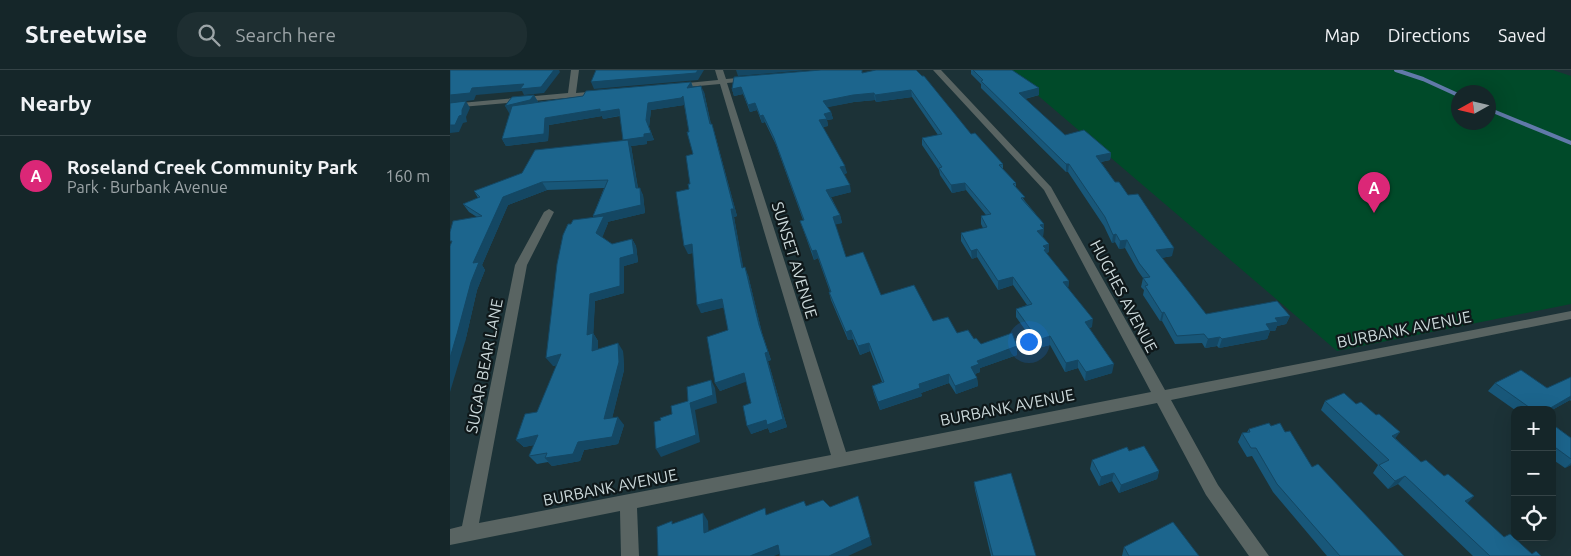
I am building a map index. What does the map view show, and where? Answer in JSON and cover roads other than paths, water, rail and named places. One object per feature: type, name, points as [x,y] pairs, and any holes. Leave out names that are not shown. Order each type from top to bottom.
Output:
[{"type":"street","points":[[572,96],[575,70]]},
{"type":"street","name":"SUNSET AVENUE","points":[[719,70],[840,459]]},
{"type":"street","name":"HUGHES AVENUE","points":[[937,70],[1048,189],[1212,490],[1260,556]]},
{"type":"street","points":[[666,87],[760,78]]},
{"type":"street","points":[[450,106],[610,92]]},
{"type":"street","name":"SUGAR BEAR LANE","points":[[469,533],[522,265],[549,212]]},
{"type":"street","name":"BURBANK AVENUE","points":[[450,537],[1571,314]]},
{"type":"street","points":[[628,501],[630,556]]},
{"type":"waterway","points":[[1396,70],[1423,79],[1451,92]]},
{"type":"waterway","points":[[1496,112],[1571,143]]},
{"type":"place","name":"Roseland Creek Community Park","points":[[1374,213]]}]
